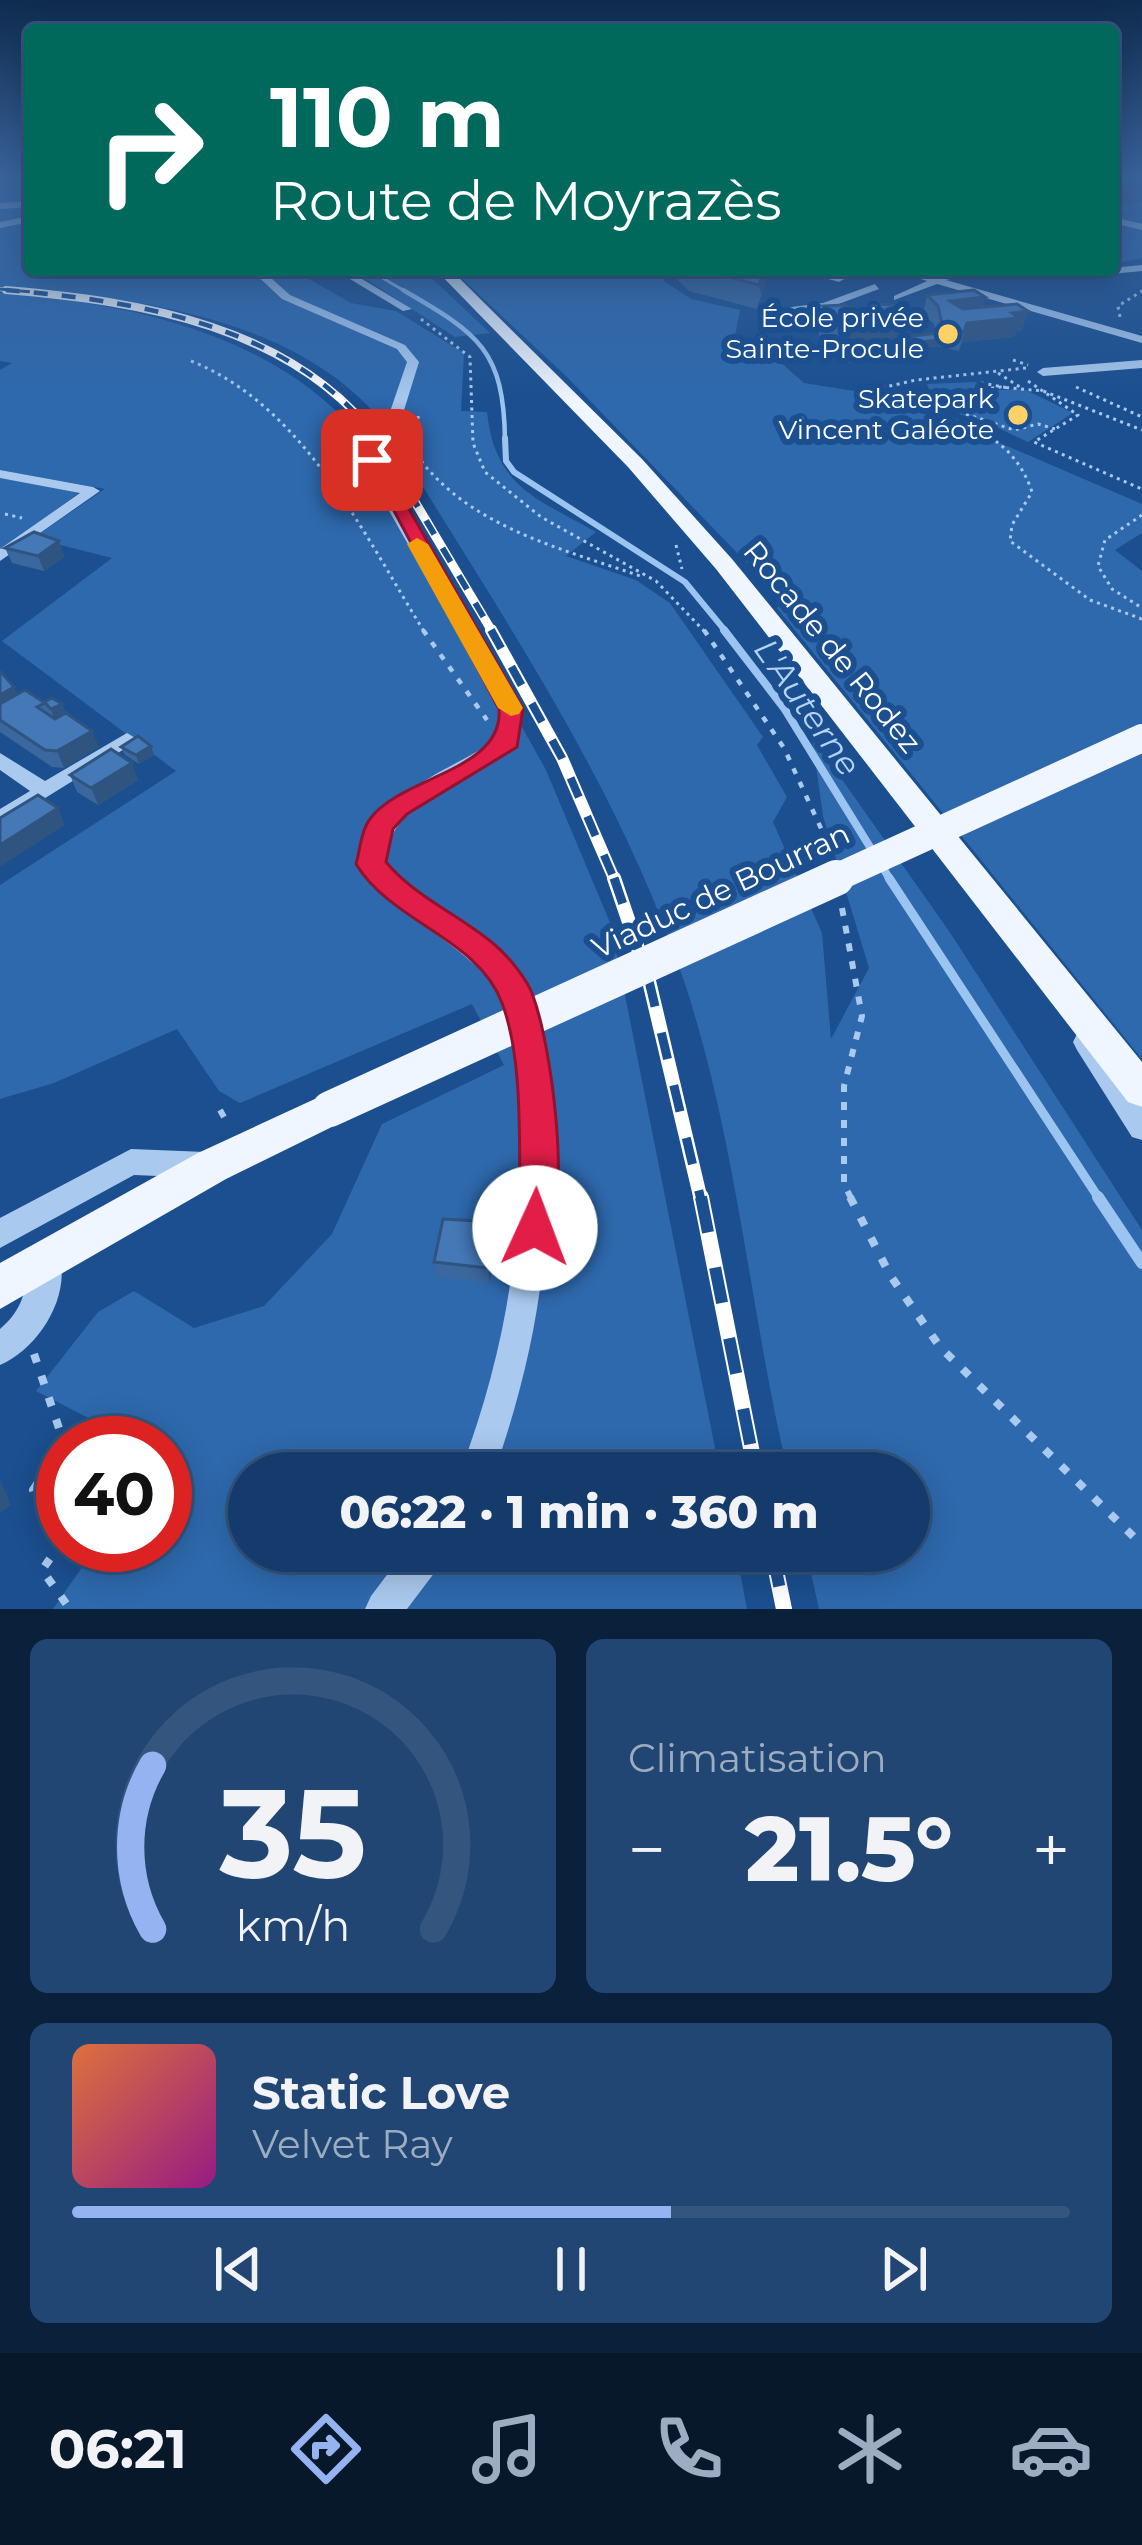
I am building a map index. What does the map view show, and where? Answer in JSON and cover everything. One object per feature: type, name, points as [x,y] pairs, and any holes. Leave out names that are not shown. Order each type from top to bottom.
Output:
[{"type":"main road","name":"Rocade de Rodez","points":[[453,279],[661,490],[1142,1090]]},
{"type":"main road","name":"Viaduc de Bourran","points":[[0,1288],[282,1131],[1142,738]]},
{"type":"street","points":[[263,276],[286,297],[401,347],[413,362],[388,439],[372,460],[374,472],[511,709],[508,742],[398,808],[380,825],[371,864],[391,889],[486,955],[518,997],[531,1065],[538,1191],[528,1303],[511,1386],[486,1452]]},
{"type":"street","points":[[350,276],[406,309]]},
{"type":"street","points":[[844,276],[858,282]]},
{"type":"street","points":[[925,276],[939,279]]},
{"type":"street","points":[[931,276],[1141,342]]},
{"type":"street","points":[[898,298],[951,276]]},
{"type":"street","points":[[917,288],[959,285],[1010,297],[1141,342]]},
{"type":"street","points":[[766,311],[825,306],[875,287]]},
{"type":"street","points":[[981,310],[1103,341],[1141,342]]},
{"type":"street","points":[[1043,372],[1142,364]]},
{"type":"street","points":[[0,474],[93,491],[0,556]]},
{"type":"street","points":[[0,819],[127,739]]},
{"type":"street","points":[[0,760],[45,790]]},
{"type":"street","points":[[1053,977],[1075,1024],[1142,1128]]},
{"type":"street","points":[[0,1234],[131,1162],[212,1166]]},
{"type":"street","points":[[13,1340],[43,1298],[46,1260]]},
{"type":"street","points":[[383,1609],[412,1572]]},
{"type":"path","points":[[1121,318],[1118,306],[1142,291]]},
{"type":"path","points":[[406,309],[470,356],[467,418],[487,475],[574,536],[671,592],[741,683],[827,829],[831,852]]},
{"type":"path","points":[[1012,360],[1024,363]]},
{"type":"path","points":[[191,361],[224,372],[287,432],[399,587],[464,697],[508,742]]},
{"type":"path","points":[[1055,429],[1038,424],[1014,430],[859,391],[1032,367],[1142,417]]},
{"type":"path","points":[[1043,372],[1029,379],[1034,390],[1078,415],[1034,442],[1142,489]]},
{"type":"path","points":[[998,373],[1024,389]]},
{"type":"path","points":[[981,383],[1056,394],[1142,430]]},
{"type":"path","points":[[1010,388],[919,395],[920,401],[997,442],[1030,479],[1029,504],[1012,525],[1010,542],[1090,600],[1142,619]]},
{"type":"path","points":[[405,392],[417,403],[419,458],[443,490],[548,543],[656,581]]},
{"type":"path","points":[[970,426],[987,421]]},
{"type":"path","points":[[1142,515],[1105,540],[1098,566],[1112,590],[1142,608]]},
{"type":"path","points":[[840,899],[862,1016],[844,1086],[844,1184],[890,1274],[940,1347],[1142,1545]]},
{"type":"path","points":[[220,1110],[228,1126]]},
{"type":"path","points":[[13,1340],[50,1416]]},
{"type":"path","points":[[43,1572],[70,1609]]},
{"type":"shaded area","points":[[0,250],[24,250],[24,276],[304,276],[351,303],[396,311],[464,353],[461,411],[487,412],[499,458],[509,474],[537,499],[596,532],[566,556],[636,580],[670,603],[763,737],[757,745],[787,797],[773,822],[822,933],[831,1039],[869,968],[823,816],[812,737],[949,931],[1142,1230],[1142,1609],[819,1609],[811,1572],[930,1572],[930,1452],[784,1452],[718,1104],[685,984],[628,843],[558,708],[399,448],[366,404],[329,373],[242,329],[95,296],[0,286]]},
{"type":"shaded area","points":[[1119,250],[1142,250],[1142,258],[1119,263]]},
{"type":"shaded area","points":[[361,276],[429,276],[490,333],[455,337]]},
{"type":"shaded area","points":[[459,276],[664,276],[664,281],[691,299],[740,310],[735,336],[763,347],[804,383],[893,397],[1142,504],[1142,533],[1115,550],[1142,571],[1142,1059],[777,608],[783,604],[771,588],[568,378]]},
{"type":"shaded area","points":[[0,293],[147,315],[241,348],[284,371],[324,400],[359,435],[546,770],[611,925],[716,1452],[228,1452],[228,1572],[740,1572],[747,1609],[53,1609],[79,1572],[192,1572],[192,1416],[85,1416],[36,1391],[98,1312],[134,1291],[194,1328],[264,1306],[332,1234],[382,1124],[504,1065],[472,1004],[240,1103],[219,1091],[177,1029],[54,1083],[0,1099],[0,885],[176,771],[2,641],[112,558],[33,538],[105,489],[0,470],[0,370],[12,363],[0,361]]},
{"type":"shaded area","name":"Skatepark Vincent Galéote","points":[[975,382],[985,388],[973,391],[1024,389],[1073,413],[1028,442],[983,421],[915,401],[919,392],[930,392],[927,384]]},
{"type":"shaded area","points":[[0,478],[83,490],[0,550]]},
{"type":"building","points":[[724,276],[762,276],[759,285]]},
{"type":"building","points":[[974,290],[985,297],[950,301],[963,309],[1017,304],[1028,311],[1012,313],[1019,318],[967,323],[964,332],[943,328],[938,306],[927,295]]},
{"type":"building","points":[[844,305],[872,314],[880,313],[874,306],[914,310],[896,314],[906,323],[849,327],[823,306]]},
{"type":"building","points":[[940,333],[940,340],[919,342],[912,336]]},
{"type":"building","points":[[34,532],[59,541],[38,556],[5,548]]},
{"type":"building","points":[[0,673],[14,687],[0,695]]},
{"type":"building","points":[[25,690],[45,703],[37,707],[55,719],[66,713],[92,731],[57,751],[45,750],[0,720],[0,704]]},
{"type":"building","points":[[52,698],[62,704],[51,709],[44,702]]},
{"type":"building","points":[[138,736],[151,746],[136,755],[121,747]]},
{"type":"building","points":[[111,749],[132,763],[91,788],[70,775]]},
{"type":"building","points":[[38,795],[58,808],[0,845],[0,818]]},
{"type":"building","points":[[443,1219],[494,1222],[488,1268],[434,1262]]},
{"type":"waterway","name":"L'Auterne","points":[[379,276],[407,292]]},
{"type":"waterway","name":"L'Auterne","points":[[403,290],[407,292]]},
{"type":"waterway","name":"L'Auterne","points":[[407,292],[451,319],[482,348],[499,385],[505,441]]},
{"type":"waterway","name":"L'Auterne","points":[[505,438],[506,461],[514,472],[685,582],[727,633]]},
{"type":"waterway","name":"L'Auterne","points":[[724,630],[784,708],[891,881]]},
{"type":"waterway","name":"L'Auterne","points":[[889,878],[1100,1200]]},
{"type":"waterway","name":"L'Auterne","points":[[1100,1200],[1142,1263]]},
{"type":"railway","points":[[0,289],[42,293]]},
{"type":"railway","points":[[6,290],[109,302],[211,326],[304,370],[344,402],[378,440]]},
{"type":"railway","points":[[378,440],[493,633]]},
{"type":"railway","points":[[491,630],[562,758],[615,881]]},
{"type":"railway","points":[[614,878],[649,981],[701,1200]]},
{"type":"railway","points":[[701,1197],[752,1452]]},
{"type":"railway","points":[[776,1572],[784,1609]]},
{"type":"slow traffic","points":[[417,544],[511,708]]},
{"type":"place","name":"École privée Sainte-Procule","points":[[948,334]]},
{"type":"place","name":"Skatepark Vincent Galéote","points":[[1018,415]]},
{"type":"route","points":[[372,460],[374,472],[511,709],[512,723],[508,742],[398,808],[380,825],[372,843],[371,864],[391,889],[486,955],[518,997],[531,1065],[538,1191],[535,1228]]}]
